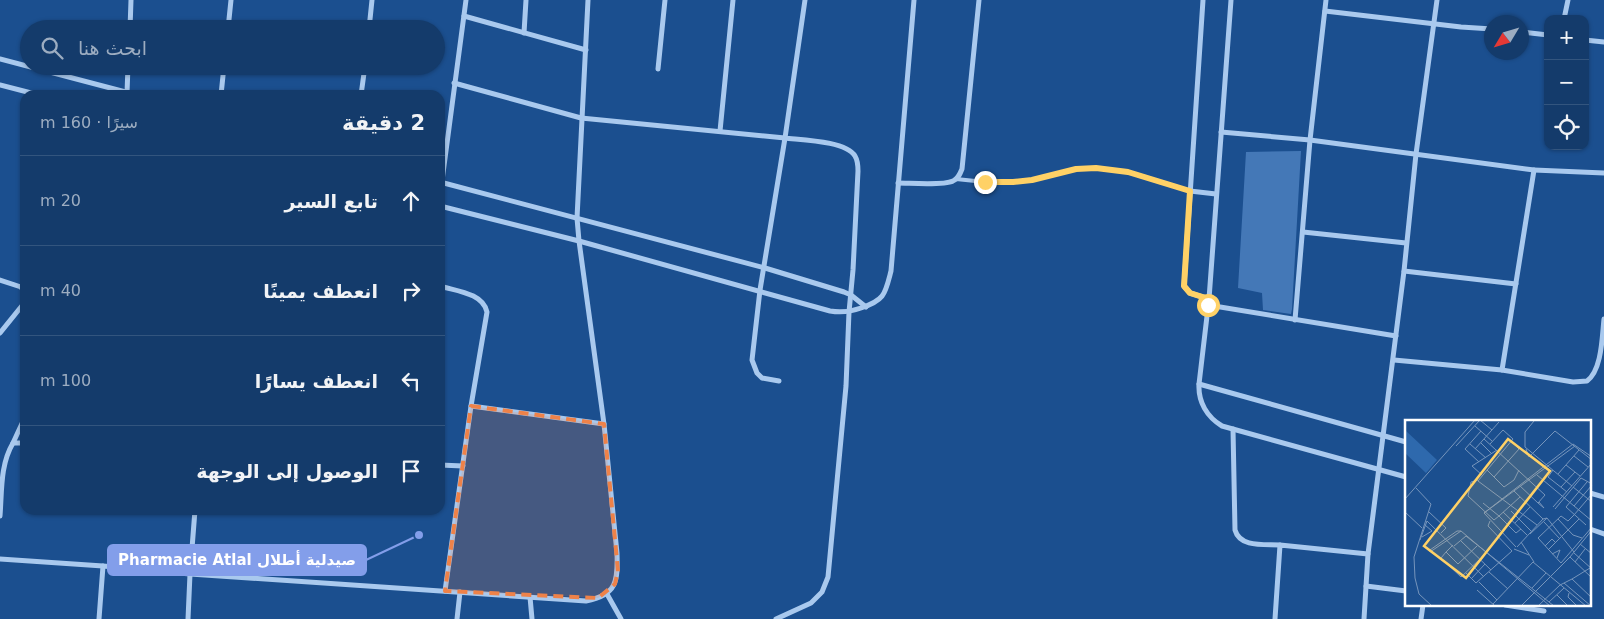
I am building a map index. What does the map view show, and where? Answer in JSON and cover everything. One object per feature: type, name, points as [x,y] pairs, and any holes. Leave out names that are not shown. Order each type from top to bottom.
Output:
[{"type":"street","points":[[130,20],[131,0]]},
{"type":"street","points":[[229,20],[231,0]]},
{"type":"street","points":[[370,20],[372,0]]},
{"type":"street","points":[[445,152],[466,0]]},
{"type":"street","points":[[524,33],[526,0]]},
{"type":"street","points":[[0,559],[586,601],[606,594],[615,584],[618,571],[604,424],[577,218],[588,0]]},
{"type":"street","points":[[658,70],[665,0]]},
{"type":"street","points":[[720,131],[733,0]]},
{"type":"street","points":[[778,381],[762,378],[752,360],[760,290],[765,268],[805,0]]},
{"type":"street","points":[[445,207],[579,241],[830,311],[849,312],[866,307],[881,298],[891,271],[914,0]]},
{"type":"street","points":[[898,183],[947,183],[956,180],[962,169],[979,0]]},
{"type":"street","points":[[1203,0],[1184,286],[1190,293],[1208,302],[1295,320],[1396,336]]},
{"type":"street","points":[[1231,0],[1208,302],[1199,384],[1201,401],[1215,421],[1233,429],[1405,477]]},
{"type":"street","points":[[1295,320],[1310,140],[1326,0]]},
{"type":"street","points":[[1364,619],[1368,554],[1378,469],[1394,360],[1416,154],[1437,0]]},
{"type":"street","points":[[1565,15],[1568,0]]},
{"type":"street","points":[[1325,11],[1484,28]]},
{"type":"street","points":[[464,16],[586,50]]},
{"type":"street","points":[[1529,33],[1544,35]]},
{"type":"street","points":[[1589,40],[1604,42]]},
{"type":"street","points":[[0,59],[20,65]]},
{"type":"street","points":[[58,75],[112,90]]},
{"type":"street","points":[[127,90],[128,75]]},
{"type":"street","points":[[222,90],[223,75]]},
{"type":"street","points":[[362,90],[363,75]]},
{"type":"street","points":[[454,83],[581,118],[720,131],[838,145],[851,151],[855,156],[858,162],[858,171],[846,386],[828,577],[822,592],[811,603],[776,619]]},
{"type":"street","points":[[0,84],[21,90]]},
{"type":"street","points":[[1221,132],[1310,140],[1534,170],[1604,173]]},
{"type":"street","points":[[1502,370],[1534,170]]},
{"type":"street","points":[[445,183],[837,289],[851,295],[866,307]]},
{"type":"street","points":[[1190,191],[1216,194]]},
{"type":"street","points":[[1303,232],[1406,243]]},
{"type":"street","points":[[1404,271],[1516,284]]},
{"type":"street","points":[[0,280],[20,287]]},
{"type":"street","points":[[445,288],[474,297],[484,303],[487,312],[471,406],[445,591]]},
{"type":"street","points":[[0,333],[20,308]]},
{"type":"street","points":[[1394,360],[1502,370],[1573,382],[1588,381],[1595,374],[1598,365],[1604,319]]},
{"type":"street","points":[[1199,384],[1405,442]]},
{"type":"street","points":[[471,406],[604,424]]},
{"type":"street","points":[[0,516],[3,467],[7,453],[20,428]]},
{"type":"street","points":[[1233,429],[1233,492],[1237,536],[1246,542],[1368,554]]},
{"type":"street","points":[[13,443],[20,443]]},
{"type":"street","points":[[445,465],[464,466]]},
{"type":"street","points":[[188,619],[195,515]]},
{"type":"street","points":[[1592,530],[1604,534]]},
{"type":"street","points":[[1275,619],[1280,545]]},
{"type":"street","points":[[99,619],[103,566]]},
{"type":"street","points":[[1366,586],[1405,591]]},
{"type":"street","points":[[457,619],[460,592]]},
{"type":"street","points":[[606,594],[621,619]]},
{"type":"street","points":[[530,597],[532,619]]},
{"type":"street","points":[[1421,619],[1423,606]]},
{"type":"street","points":[[1512,606],[1544,611]]},
{"type":"lane","points":[[956,180],[1013,182],[1032,180],[1076,169],[1096,168],[1128,172],[1190,191]]},
{"type":"highlighted area","points":[[471,406],[604,424],[618,571],[615,584],[598,598],[445,591]]},
{"type":"building","points":[[1301,151],[1291,314],[1263,310],[1262,293],[1238,288],[1246,152]]},
{"type":"place","name":"Pharmacie Atlal صيدلية أطلال","points":[[419,535]]},
{"type":"route","points":[[985,182],[1032,180],[1076,169],[1105,168],[1128,172],[1190,191],[1184,286],[1190,293],[1209,299],[1208,305]]}]
